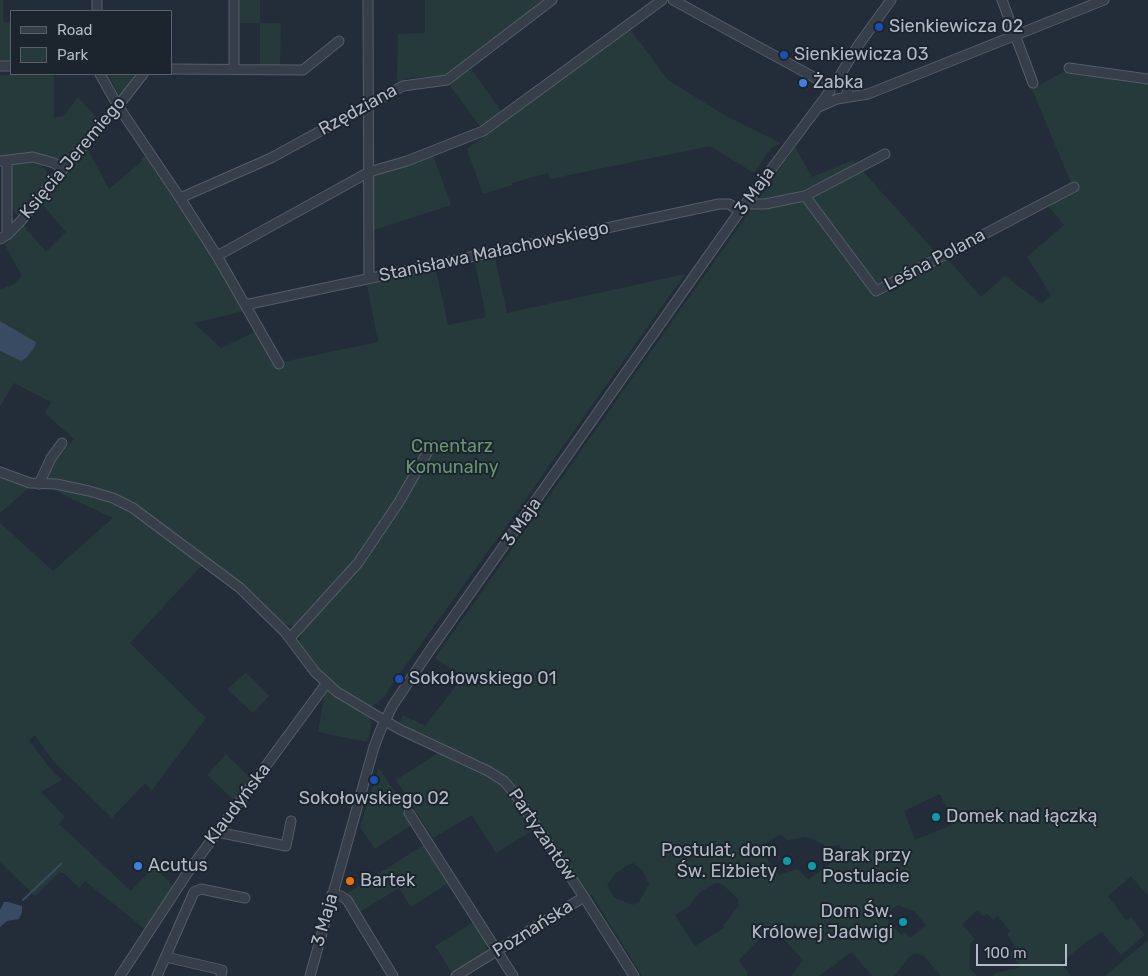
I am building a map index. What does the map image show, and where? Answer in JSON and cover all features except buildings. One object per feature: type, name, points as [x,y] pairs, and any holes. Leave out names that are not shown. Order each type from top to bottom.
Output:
[{"type":"street","points":[[234,0],[234,69]]},
{"type":"street","points":[[368,0],[369,278]]},
{"type":"street","name":"Rzędziana","points":[[180,198],[271,158],[403,86],[447,80],[552,0]]},
{"type":"street","points":[[217,256],[369,172],[408,161],[483,131],[662,0]]},
{"type":"street","points":[[673,0],[832,87]]},
{"type":"street","name":"3 Maja","points":[[310,976],[371,758],[380,729],[394,703],[740,211],[832,87],[891,0]]},
{"type":"street","points":[[1002,0],[1033,83]]},
{"type":"street","points":[[832,87],[833,98],[844,93],[861,96],[1104,0]]},
{"type":"street","points":[[172,69],[302,70],[339,41]]},
{"type":"street","name":"3 Maja","points":[[844,93],[851,57]]},
{"type":"street","points":[[1069,68],[1148,79]]},
{"type":"street","points":[[101,75],[118,106],[217,256],[279,364]]},
{"type":"street","name":"Księcia Jeremiego","points":[[4,237],[20,222],[142,75]]},
{"type":"street","points":[[832,87],[842,82],[844,93]]},
{"type":"street","points":[[817,108],[844,93]]},
{"type":"street","points":[[751,204],[766,204],[804,196],[885,154]]},
{"type":"street","points":[[4,237],[4,161],[33,157],[63,169]]},
{"type":"street","name":"Leśna Polana","points":[[804,196],[876,291],[1074,187]]},
{"type":"street","name":"Stanisława Małachowskiego","points":[[245,305],[719,204],[728,204],[740,211]]},
{"type":"street","points":[[39,484],[51,458],[62,444]]},
{"type":"street","points":[[290,638],[358,563],[394,509],[431,446]]},
{"type":"street","name":"Partyzantów","points":[[0,472],[21,481],[56,484],[89,491],[113,498],[133,508],[240,588],[290,638],[303,658],[326,684],[399,729],[488,771],[504,781],[515,794],[584,897],[634,976]]},
{"type":"street","name":"Klaudyńska","points":[[120,976],[188,872],[326,684]]},
{"type":"street","points":[[409,813],[514,976]]},
{"type":"street","points":[[217,832],[286,846],[291,820]]},
{"type":"street","points":[[157,976],[194,892],[202,890],[245,898]]},
{"type":"street","points":[[332,894],[341,896],[346,900],[393,976]]},
{"type":"street","name":"Poznańska","points":[[456,976],[584,897]]},
{"type":"street","points":[[166,957],[222,970],[221,976]]},
{"type":"green space","points":[[0,0],[3,0],[3,22],[10,22],[10,64],[0,64]]},
{"type":"green space","points":[[239,0],[260,0],[260,23],[239,23]]},
{"type":"green space","points":[[425,0],[547,0],[444,76],[407,78],[397,86],[398,34],[425,33]]},
{"type":"green space","points":[[260,23],[281,23],[280,65],[260,65]]},
{"type":"green space","points":[[630,29],[668,80],[726,116],[781,143],[771,148],[754,173],[710,146],[550,179],[548,173],[512,183],[512,185],[483,194],[467,149]]},
{"type":"green space","points":[[471,69],[502,112],[481,128],[449,84]]},
{"type":"green space","points":[[1063,72],[1148,84],[1148,896],[1131,876],[1108,896],[1126,920],[1131,917],[1145,935],[1121,955],[1102,932],[1086,942],[1061,963],[1071,976],[992,976],[1020,966],[1009,953],[1015,946],[1007,934],[1010,931],[998,916],[993,920],[987,914],[982,916],[978,910],[962,924],[975,939],[970,944],[969,968],[977,976],[941,976],[924,956],[915,953],[909,957],[894,976],[872,976],[852,952],[819,976],[791,976],[803,960],[774,931],[764,934],[740,959],[747,972],[747,976],[642,976],[592,895],[589,896],[511,785],[398,727],[403,715],[425,726],[459,682],[461,676],[435,658],[795,147],[812,177],[853,160],[939,256],[945,256],[981,297],[1005,276],[1042,304],[1051,295],[1027,257],[1064,225],[1046,204],[1072,185],[1032,89]],"holes":[[[940,794],[954,824],[915,840],[904,811]],[[781,834],[786,840],[805,837],[827,847],[839,845],[845,853],[807,879],[797,869],[779,875],[769,863],[761,846]],[[633,863],[643,871],[649,884],[639,902],[632,905],[614,897],[607,885],[615,874]],[[718,883],[723,885],[738,899],[739,905],[723,926],[724,928],[695,946],[675,915],[688,907],[699,893]],[[898,905],[915,912],[926,925],[910,938],[905,932],[901,935],[884,916]]]},
{"type":"green space","points":[[0,75],[54,75],[54,117],[64,116],[78,97],[98,119],[66,159],[57,164],[0,158]]},
{"type":"green space","points":[[109,75],[132,75],[134,78],[120,96]]},
{"type":"green space","name":"Cmentarz Komunalny","points":[[87,148],[109,189],[142,161],[141,159],[145,156],[190,220],[244,311],[194,323],[221,348],[257,331],[273,364],[378,342],[367,285],[436,270],[448,325],[486,317],[475,263],[495,258],[507,313],[685,274],[390,687],[385,697],[371,707],[327,680],[299,646],[300,633],[297,627],[280,623],[240,584],[182,538],[125,501],[47,482],[51,465],[74,439],[45,413],[51,402],[14,383],[0,406],[0,351],[21,361],[36,342],[0,321],[0,290],[14,284],[22,276],[5,245],[23,225],[46,252],[66,232],[41,203]]},
{"type":"green space","points":[[433,155],[451,205],[374,230],[374,176]]},
{"type":"green space","points":[[37,162],[46,170],[50,178],[18,215],[12,210],[11,165]]},
{"type":"green space","points":[[0,475],[31,486],[0,513]]},
{"type":"green space","points":[[54,486],[110,500],[129,510],[205,566],[201,566],[130,643],[206,718],[152,790],[145,783],[112,818],[53,761],[35,735],[29,740],[49,767],[62,780],[41,792],[65,817],[59,824],[131,891],[154,867],[174,886],[145,929],[85,881],[79,888],[64,873],[59,873],[35,896],[0,862],[0,523],[53,571],[113,518],[51,489]]},
{"type":"green space","points":[[246,673],[269,696],[253,713],[227,689]]},
{"type":"green space","points":[[331,691],[361,708],[369,718],[372,723],[367,742],[318,732],[325,692]]},
{"type":"green space","points":[[441,751],[484,771],[509,788],[535,829],[496,853],[472,815],[433,838],[396,780]]},
{"type":"green space","points":[[226,754],[251,779],[236,798],[232,798],[207,775]]},
{"type":"green space","points":[[378,769],[401,801],[401,805],[413,824],[375,849],[360,827]]},
{"type":"green space","points":[[425,844],[450,882],[411,907],[399,888],[360,912],[348,893]]},
{"type":"green space","points":[[474,922],[487,942],[487,951],[452,973],[435,946]]},
{"type":"green space","points":[[1148,940],[1148,976],[1105,976]]},
{"type":"water","points":[[0,321],[36,342],[26,358],[21,361],[0,351]]},
{"type":"water","points":[[4,902],[22,906],[22,912],[19,919],[7,921],[0,927],[0,910]]},
{"type":"waterway","points":[[23,900],[61,864]]},
{"type":"place","name":"Sienkiewicza 02","points":[[879,27]]},
{"type":"place","name":"Sienkiewicza 03","points":[[784,55]]},
{"type":"place","name":"Żabka","points":[[803,83]]},
{"type":"place","name":"Sokołowskiego 01","points":[[399,679]]},
{"type":"place","name":"Sokołowskiego 02","points":[[374,780]]},
{"type":"place","name":"Domek nad łączką","points":[[936,817]]},
{"type":"place","name":"Postulat, dom Św. Elżbiety","points":[[787,861]]},
{"type":"place","name":"Acutus","points":[[138,866]]},
{"type":"place","name":"Barak przy Postulacie","points":[[812,866]]},
{"type":"place","name":"Bartek","points":[[350,881]]},
{"type":"place","name":"Dom Św. Królowej Jadwigi","points":[[903,922]]}]
